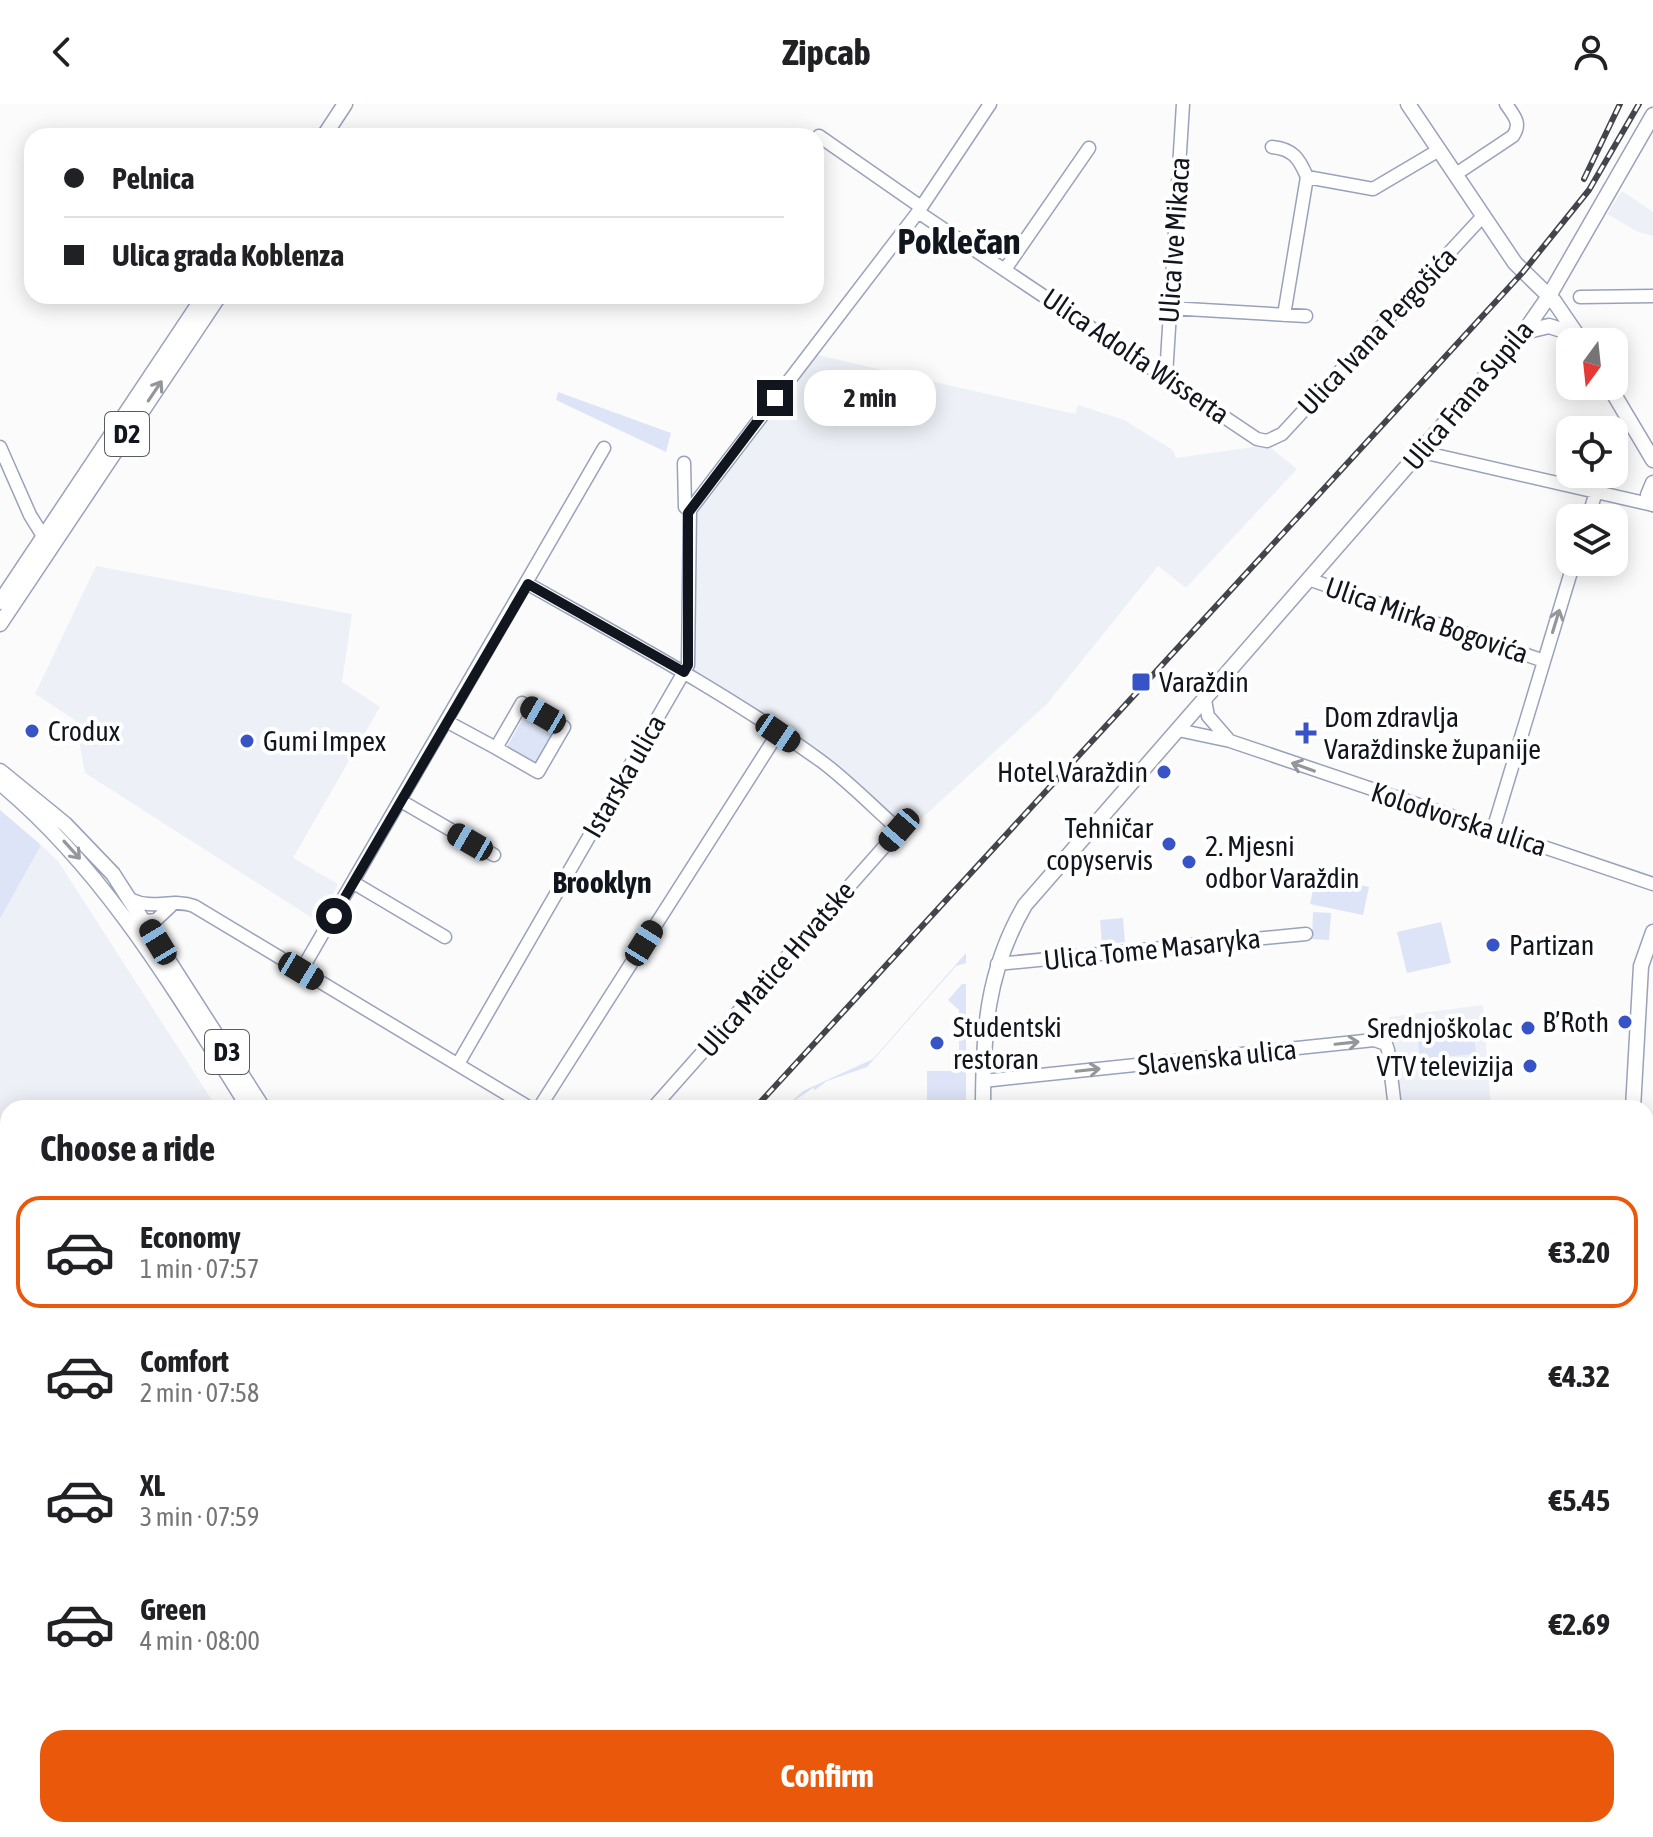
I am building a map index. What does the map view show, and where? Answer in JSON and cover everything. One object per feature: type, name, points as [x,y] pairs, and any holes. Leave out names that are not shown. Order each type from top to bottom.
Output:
[{"type":"main road","points":[[329,128],[345,104]]},
{"type":"main road","points":[[1408,104],[1515,263],[1549,296],[1572,328]]},
{"type":"main road","name":"Ulica Frana Supila","points":[[983,1100],[989,996],[997,964],[1025,905],[1524,332],[1549,296],[1653,115]]},
{"type":"main road","name":"D2","points":[[0,602],[199,304]]},
{"type":"main road","name":"D2","points":[[0,624],[214,304]]},
{"type":"main road","points":[[1524,332],[1559,328]]},
{"type":"main road","points":[[1617,400],[1653,460]]},
{"type":"main road","points":[[0,769],[18,791]]},
{"type":"main road","name":"D3","points":[[0,784],[18,791],[94,852],[132,900],[258,1100]]},
{"type":"main road","name":"D3","points":[[18,791],[79,858],[124,918],[244,1100]]},
{"type":"main road","points":[[1633,1100],[1641,966],[1653,932]]},
{"type":"street","points":[[690,510],[920,209],[990,104]]},
{"type":"street","name":"Ulica Ive Mikaca","points":[[1166,376],[1183,104]]},
{"type":"street","points":[[1456,174],[1513,136],[1518,129],[1517,121],[1506,104]]},
{"type":"street","name":"Ulica Adolfa Wisserta","points":[[824,140],[920,209],[1257,439],[1267,441]]},
{"type":"street","points":[[1272,147],[1289,148],[1300,160],[1307,177],[1284,315]]},
{"type":"street","points":[[1006,268],[1089,148]]},
{"type":"street","points":[[1307,177],[1373,189],[1439,150]]},
{"type":"street","name":"Ulica Ivana Pergošića","points":[[1267,441],[1282,434],[1483,216]]},
{"type":"street","points":[[1580,297],[1653,296]]},
{"type":"street","points":[[1169,308],[1306,316]]},
{"type":"street","points":[[0,447],[30,515],[43,536]]},
{"type":"street","points":[[301,971],[528,584],[604,448]]},
{"type":"street","points":[[1422,452],[1428,456],[1633,500],[1652,496]]},
{"type":"street","name":"Istarska ulica","points":[[458,1064],[688,665],[690,510],[685,507],[684,463]]},
{"type":"street","points":[[1592,504],[1596,492]]},
{"type":"street","points":[[1493,830],[1570,576]]},
{"type":"street","name":"Ulica Mirka Bogovića","points":[[1311,580],[1544,661]]},
{"type":"street","points":[[528,584],[684,672],[778,733],[544,1100]]},
{"type":"street","points":[[1205,700],[1208,716],[1230,741]]},
{"type":"street","points":[[446,721],[538,772],[564,727],[522,703],[496,748]]},
{"type":"street","name":"Kolodvorska ulica","points":[[1178,730],[1230,741],[1648,883]]},
{"type":"street","name":"Ulica Matice Hrvatske","points":[[660,1100],[899,830],[823,763],[778,733]]},
{"type":"street","points":[[401,801],[494,855]]},
{"type":"street","points":[[354,883],[445,937]]},
{"type":"street","points":[[132,900],[153,906],[174,903],[194,906],[517,1100]]},
{"type":"street","points":[[124,918],[147,923],[162,916],[174,903]]},
{"type":"street","points":[[158,942],[162,916]]},
{"type":"street","name":"Ulica Tome Masaryka","points":[[997,964],[1306,934]]},
{"type":"street","name":"Slavenska ulica","points":[[983,1081],[1374,1040],[1386,1044],[1394,1100]]},
{"type":"shaded area","points":[[1622,191],[1653,212],[1653,236],[1638,232],[1607,214]]},
{"type":"shaded area","points":[[813,354],[1075,414],[1078,405],[1124,420],[1173,450],[1176,458],[1267,445],[1297,469],[1186,588],[1158,566],[1047,704],[909,830],[823,756],[694,674],[692,518]]},
{"type":"shaded area","points":[[558,392],[671,433],[666,452],[556,400]]},
{"type":"shaded area","points":[[96,566],[352,614],[342,682],[380,707],[293,858],[338,884],[320,923],[85,773],[75,720],[35,694]]},
{"type":"shaded area","points":[[526,713],[556,730],[536,765],[506,748]]},
{"type":"shaded area","points":[[0,810],[41,845],[0,919]]},
{"type":"shaded area","points":[[41,845],[58,861],[212,1100],[0,1100],[0,919]]},
{"type":"shaded area","points":[[1316,876],[1369,887],[1363,915],[1310,904]]},
{"type":"shaded area","points":[[1313,912],[1331,913],[1329,940],[1312,939]]},
{"type":"shaded area","points":[[1123,918],[1125,942],[1102,944],[1100,920]]},
{"type":"shaded area","points":[[1441,922],[1451,963],[1407,973],[1397,932]]},
{"type":"shaded area","points":[[966,953],[966,963],[956,966],[867,1067],[827,1081],[793,1100],[803,1091],[873,1059]]},
{"type":"shaded area","points":[[962,984],[966,984],[966,1064],[959,1064],[959,1010],[948,1000]]},
{"type":"shaded area","points":[[1483,1005],[1490,1100],[1399,1100],[1389,1017]]},
{"type":"shaded area","points":[[1473,1025],[1476,1054],[1420,1059],[1417,1031]]},
{"type":"shaded area","points":[[927,1071],[966,1071],[966,1100],[927,1100]]},
{"type":"railway","points":[[1584,179],[1620,104]]},
{"type":"railway","points":[[762,1100],[1523,272],[1589,190],[1639,104]]},
{"type":"place","name":"Varaždin","points":[[1141,682]]},
{"type":"place","name":"Crodux","points":[[32,731]]},
{"type":"place","name":"Dom zdravlja Varaždinske županije","points":[[1306,733]]},
{"type":"place","name":"Gumi Impex","points":[[247,741]]},
{"type":"place","name":"Hotel Varaždin","points":[[1164,772]]},
{"type":"place","name":"Tehničar copyservis","points":[[1169,844]]},
{"type":"place","name":"2. Mjesni odbor Varaždin","points":[[1189,862]]},
{"type":"place","name":"Partizan","points":[[1493,945]]},
{"type":"place","name":"B’Roth","points":[[1625,1022]]},
{"type":"place","name":"Srednjoškolac","points":[[1528,1028]]},
{"type":"place","name":"Studentski restoran","points":[[937,1043]]},
{"type":"place","name":"VTV televizija","points":[[1530,1066]]},
{"type":"district","name":"Poklečan","points":[[959,241]]},
{"type":"district","name":"Brooklyn","points":[[602,882]]},
{"type":"route","points":[[334,916],[528,584],[684,672],[688,665],[688,513],[775,398]]}]
